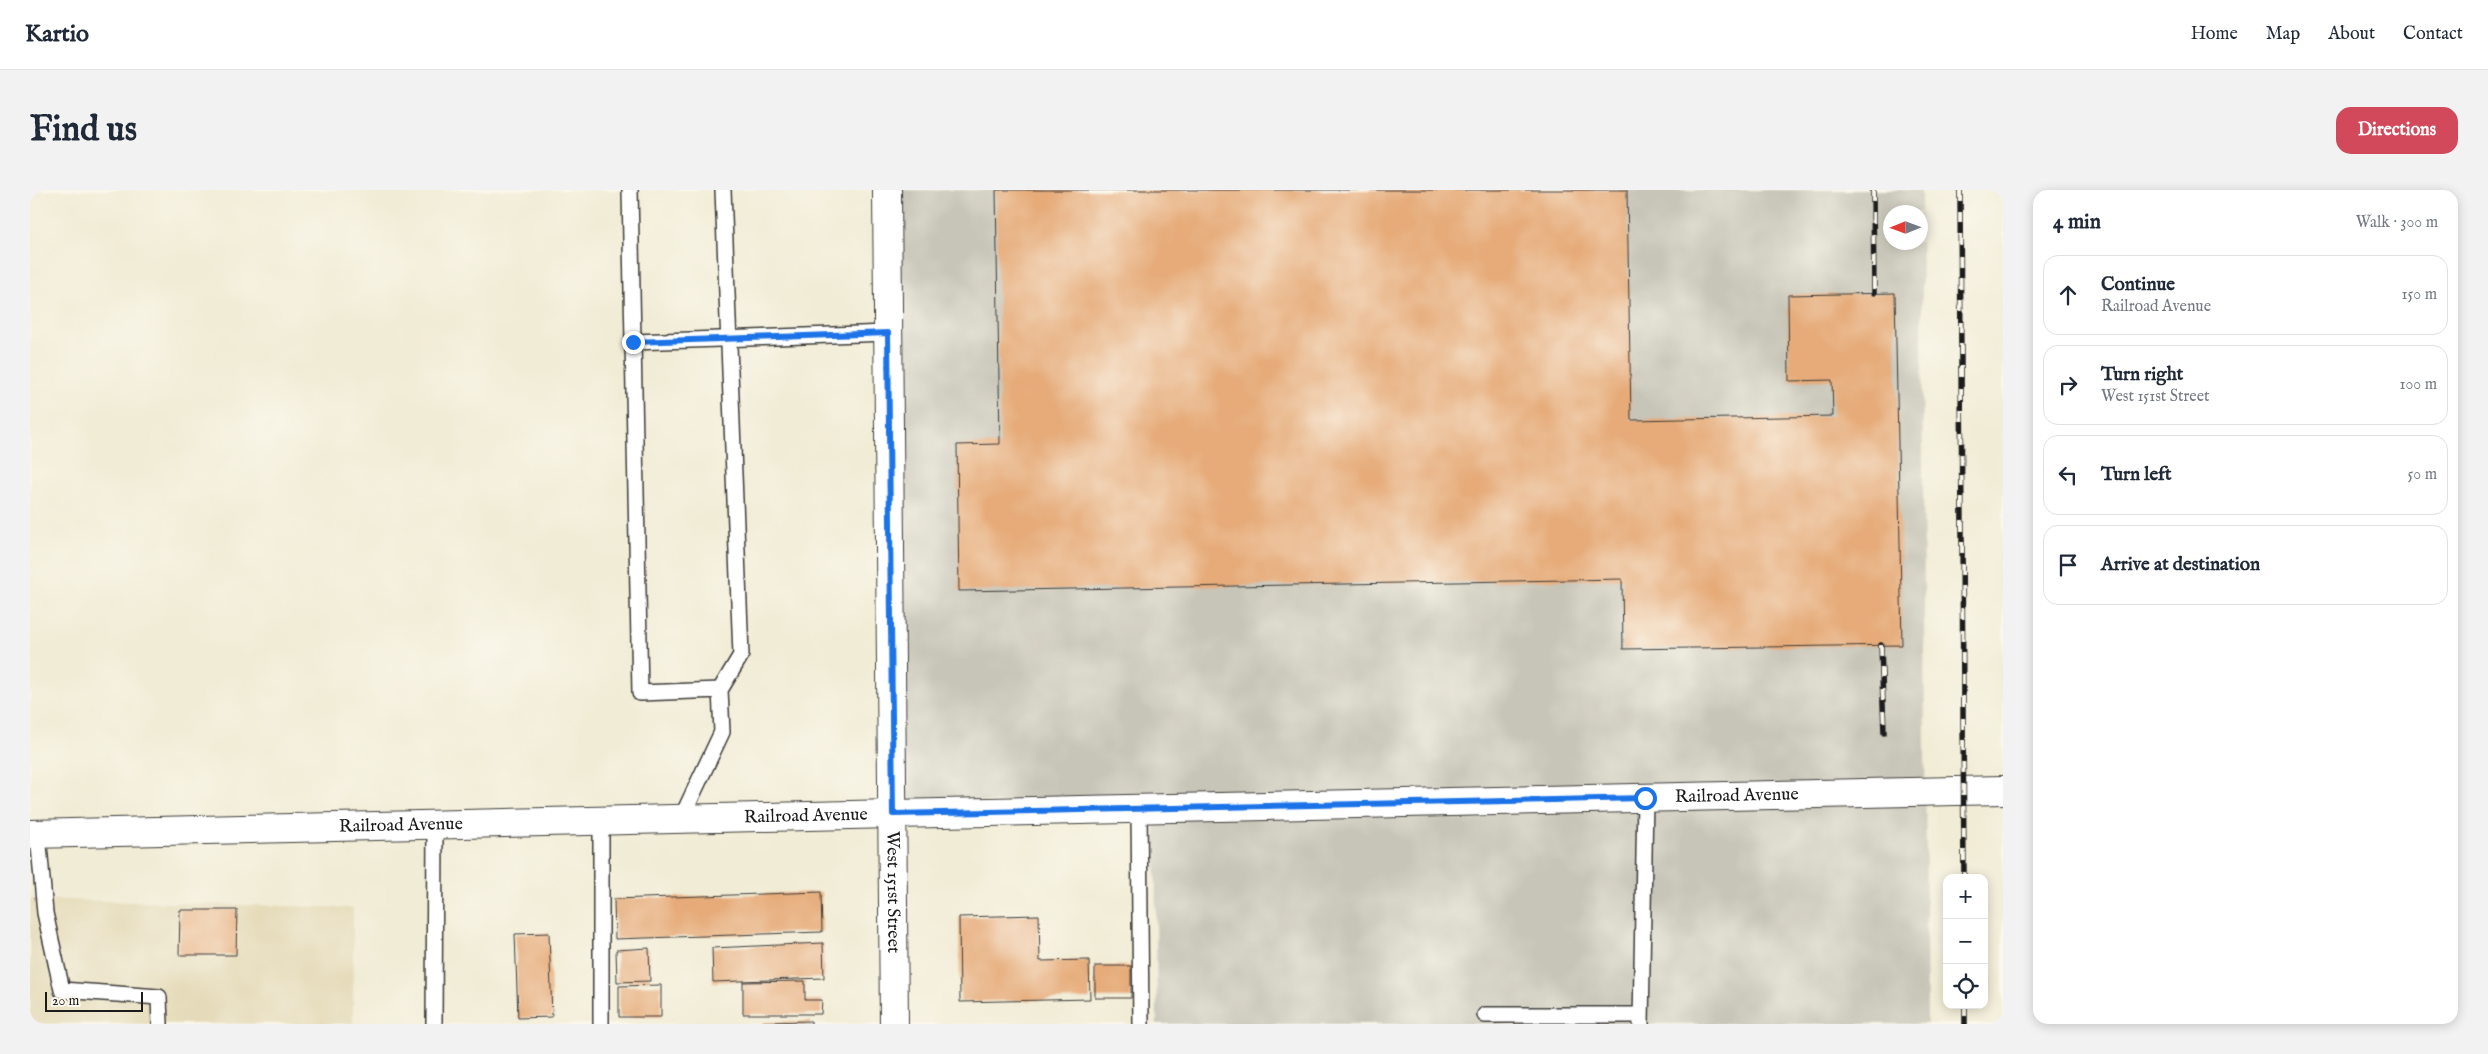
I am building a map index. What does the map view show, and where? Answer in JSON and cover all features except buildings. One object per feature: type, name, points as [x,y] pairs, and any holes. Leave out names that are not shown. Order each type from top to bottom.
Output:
[{"type":"street","name":"West 151st Street","points":[[886,190],[894,1024]]},
{"type":"street","name":"Railroad Avenue","points":[[34,834],[2003,790]]},
{"type":"lane","points":[[630,190],[640,693],[720,690]]},
{"type":"lane","points":[[681,819],[722,732],[720,690],[741,655],[723,190]]},
{"type":"lane","points":[[633,342],[888,333]]},
{"type":"lane","points":[[1485,1015],[1641,1020],[1645,798]]},
{"type":"lane","points":[[1139,809],[1141,1024]]},
{"type":"lane","points":[[601,821],[601,1024]]},
{"type":"lane","points":[[434,1024],[435,825]]},
{"type":"lane","points":[[34,834],[45,913],[62,990],[159,997],[160,1024]]},
{"type":"shaded area","points":[[888,190],[1921,190],[1921,205],[1883,205],[1883,250],[1921,250],[1927,1024],[1157,1024],[1155,805],[893,801]]},
{"type":"shaded area","points":[[30,899],[353,908],[353,1024],[30,1024]]},
{"type":"railway","points":[[1873,190],[1874,293]]},
{"type":"railway","points":[[1960,190],[1964,874]]},
{"type":"railway","points":[[1881,645],[1884,733]]},
{"type":"railway","points":[[1965,1009],[1965,1024]]},
{"type":"route","points":[[633,342],[888,333],[893,814],[1645,798]]}]
